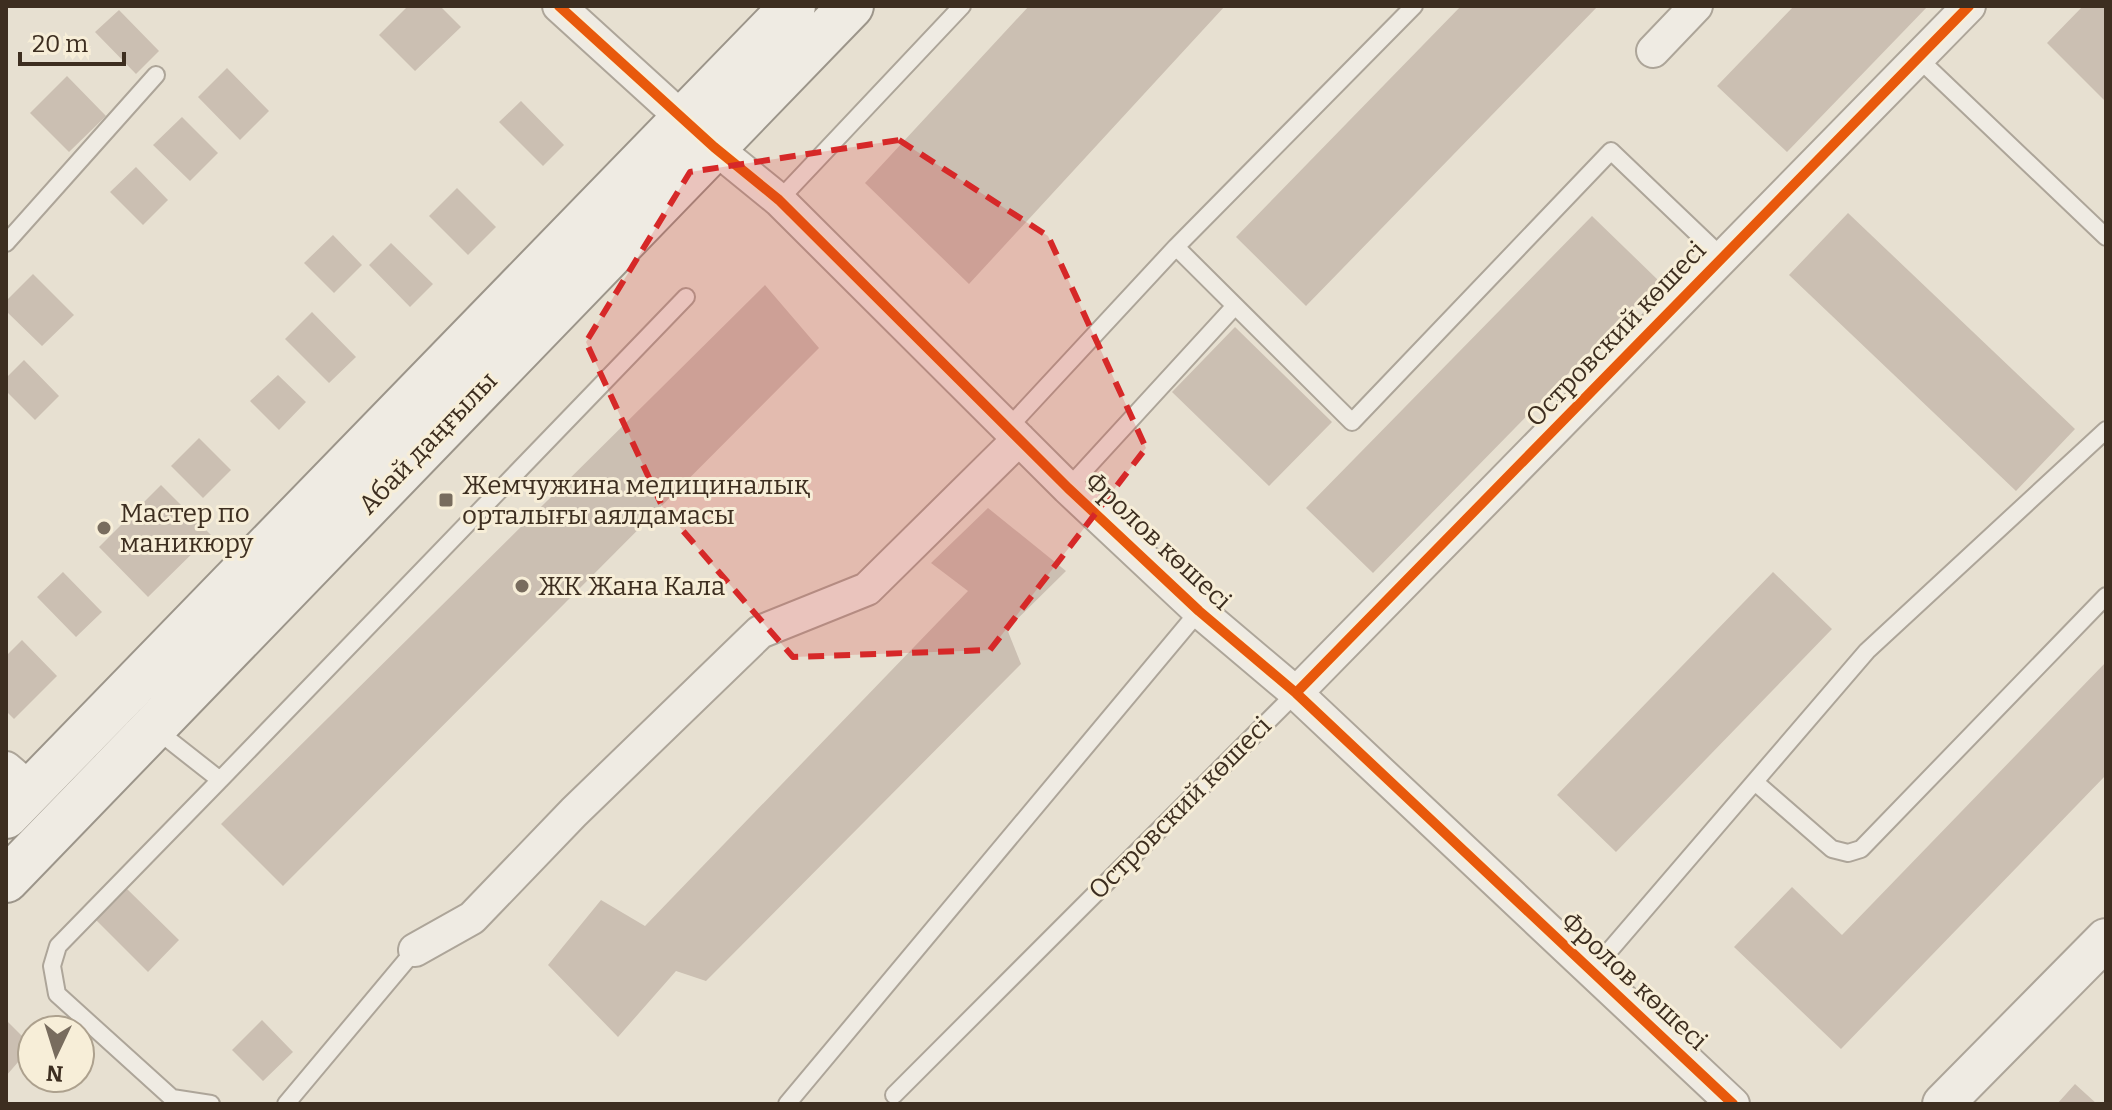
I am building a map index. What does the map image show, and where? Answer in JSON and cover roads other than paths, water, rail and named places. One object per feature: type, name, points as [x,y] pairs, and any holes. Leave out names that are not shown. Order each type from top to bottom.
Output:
[{"type":"main road","name":"Абай даңғылы","points":[[6,880],[153,727],[700,133],[793,6]]},
{"type":"main road","name":"Абай даңғылы","points":[[15,791],[700,133],[851,6]]},
{"type":"street","name":"Фролов көшесі","points":[[559,6],[779,200],[1068,488],[1199,611],[1296,693],[1733,1104]]},
{"type":"street","points":[[1653,51],[1696,6]]},
{"type":"street","name":"Островский көшесі","points":[[1296,693],[1969,6]]},
{"type":"street","points":[[415,950],[472,918],[574,812],[760,632],[867,589],[1013,433]]},
{"type":"street","points":[[1943,1104],[2106,939]]},
{"type":"lane","points":[[779,200],[962,6]]},
{"type":"lane","points":[[1013,433],[1176,247],[1414,6]]},
{"type":"lane","points":[[1918,58],[2106,237]]},
{"type":"lane","points":[[6,243],[156,75]]},
{"type":"lane","points":[[1176,247],[1352,422],[1611,151],[1722,257]]},
{"type":"lane","points":[[211,1104],[172,1098],[57,994],[52,966],[58,946],[686,297]]},
{"type":"lane","points":[[1068,488],[1234,307]]},
{"type":"lane","points":[[1592,971],[1867,651],[2106,430]]},
{"type":"lane","points":[[1755,782],[1832,849],[1848,853],[1861,849],[2106,596]]},
{"type":"lane","points":[[787,1104],[1199,611]]},
{"type":"lane","name":"Островский көшесі","points":[[894,1095],[1296,693]]},
{"type":"lane","points":[[153,727],[220,780]]},
{"type":"lane","points":[[286,1104],[415,950]]},
{"type":"place","name":"Жемчужина медициналық орталығы аялдамасы","points":[[446,500]]},
{"type":"place","name":"Мастер по маникюру","points":[[104,528]]},
{"type":"place","name":"ЖК Жана Кала","points":[[522,586]]}]
